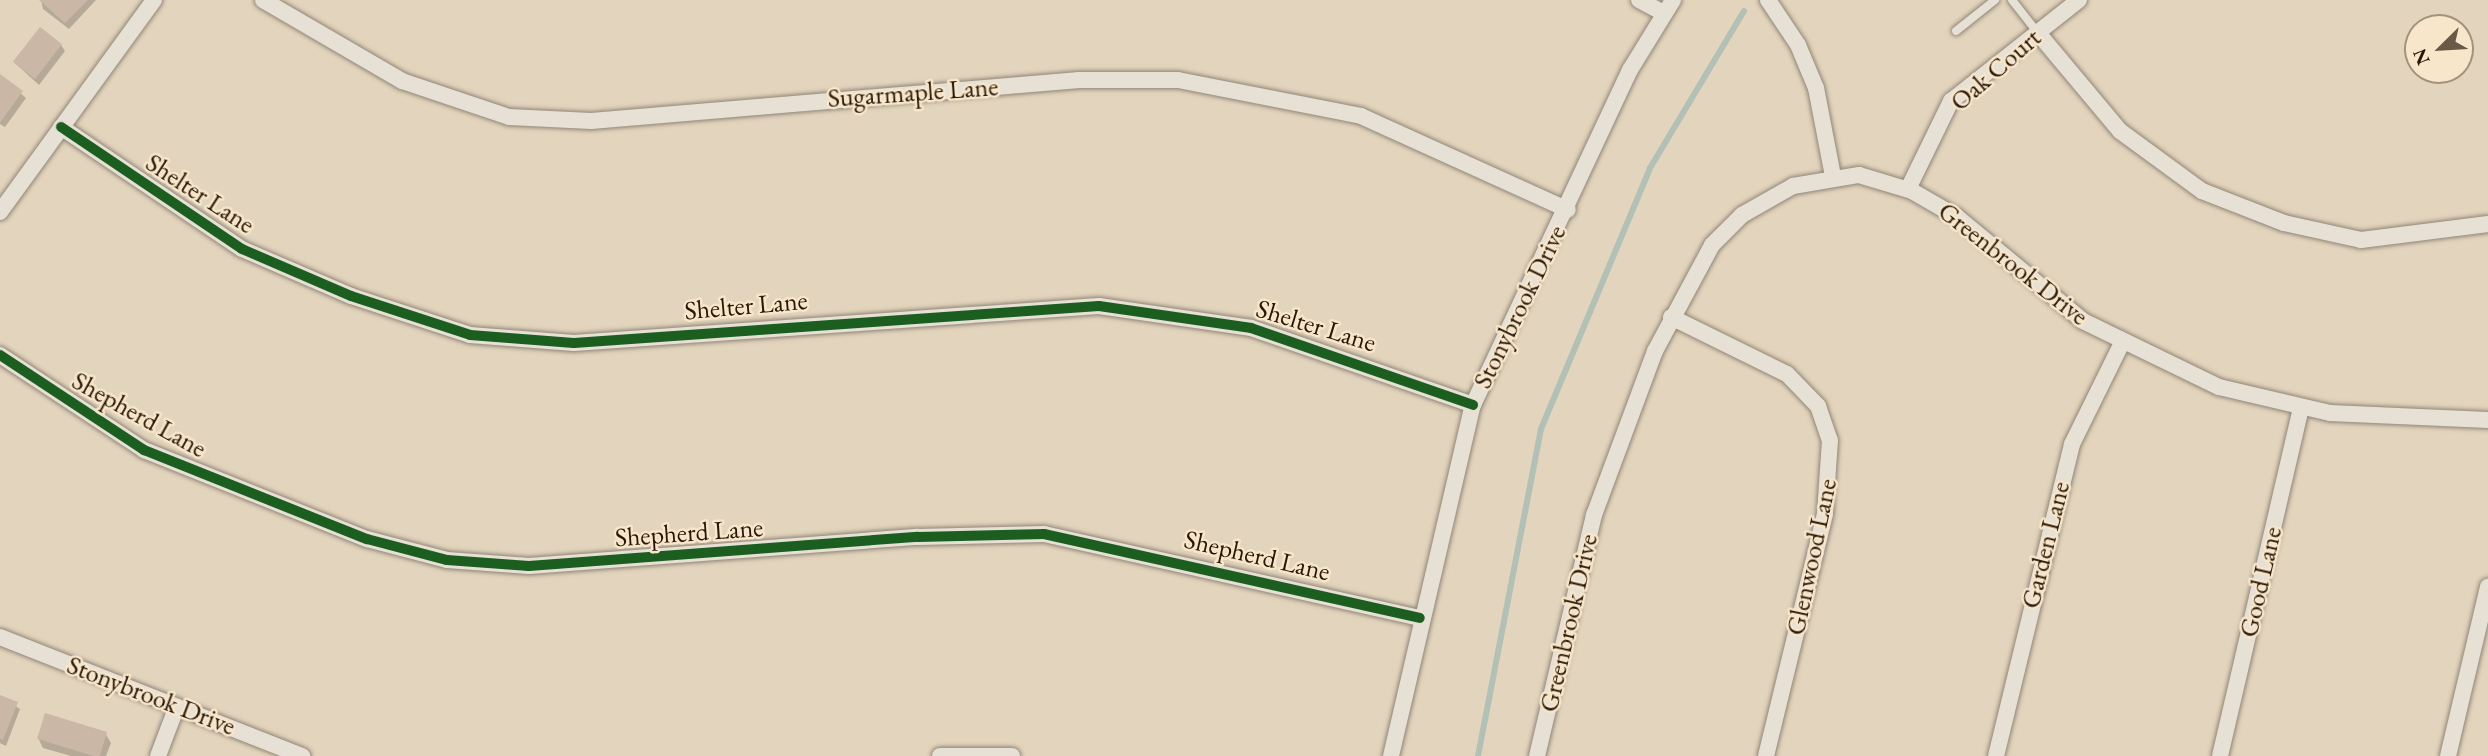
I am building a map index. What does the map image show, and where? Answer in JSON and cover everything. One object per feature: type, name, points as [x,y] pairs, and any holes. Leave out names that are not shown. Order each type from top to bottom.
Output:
[{"type":"street","points":[[0,212],[154,0]]},
{"type":"street","name":"Sugarmaple Lane","points":[[264,0],[402,81],[509,117],[592,121],[1079,80],[1178,80],[1361,116],[1568,210]]},
{"type":"street","points":[[1639,0],[1668,7]]},
{"type":"street","points":[[1768,0],[1798,45],[1816,88],[1833,176]]},
{"type":"street","name":"Oak Court","points":[[1908,189],[1951,102],[2079,0]]},
{"type":"street","name":"Stonybrook Drive","points":[[1391,756],[1420,618],[1473,405],[1668,7]]},
{"type":"street","points":[[2038,33],[2119,131],[2202,191],[2284,223],[2361,240],[2488,224]]},
{"type":"street","name":"Shelter Lane","points":[[61,127],[243,249],[351,296],[470,335],[573,343],[1099,306],[1251,328],[1473,405]]},
{"type":"street","name":"Greenbrook Drive","points":[[1537,756],[1594,515],[1671,317],[1712,245],[1742,215],[1793,186],[1833,176],[1859,175],[1908,189],[1957,216],[2062,306],[2122,343],[2219,387],[2301,408],[2488,421]]},
{"type":"street","name":"Glenwood Lane","points":[[1671,317],[1787,374],[1818,406],[1830,440],[1825,514],[1766,756]]},
{"type":"street","name":"Garden Lane","points":[[1996,756],[2072,444],[2122,343]]},
{"type":"street","name":"Shepherd Lane","points":[[0,355],[144,450],[367,539],[447,560],[529,566],[918,537],[1044,534],[1420,618]]},
{"type":"street","name":"Good Lane","points":[[2220,756],[2301,408]]},
{"type":"street","points":[[2448,756],[2488,587]]},
{"type":"street","name":"Stonybrook Drive","points":[[0,637],[302,756]]},
{"type":"street","points":[[158,756],[177,706]]},
{"type":"street","points":[[940,756],[1012,756]]},
{"type":"lane","points":[[1956,31],[1995,0]]},
{"type":"lane","points":[[2012,0],[2038,33]]},
{"type":"building","points":[[39,0],[88,0],[65,23]]},
{"type":"building","points":[[40,27],[62,44],[35,79],[13,62]]},
{"type":"building","points":[[0,74],[23,91],[0,123]]},
{"type":"building","points":[[0,695],[18,702],[3,740],[0,739]]},
{"type":"building","points":[[45,713],[107,732],[100,756],[37,739]]},
{"type":"waterway","points":[[1478,756],[1541,429],[1650,168],[1744,11]]},
{"type":"cycle path","points":[[61,127],[242,249],[351,296],[470,335],[574,343],[1099,306],[1251,328],[1473,405]]},
{"type":"cycle path","points":[[0,355],[144,450],[367,539],[447,560],[529,566],[918,537],[1044,534],[1420,618]]}]
